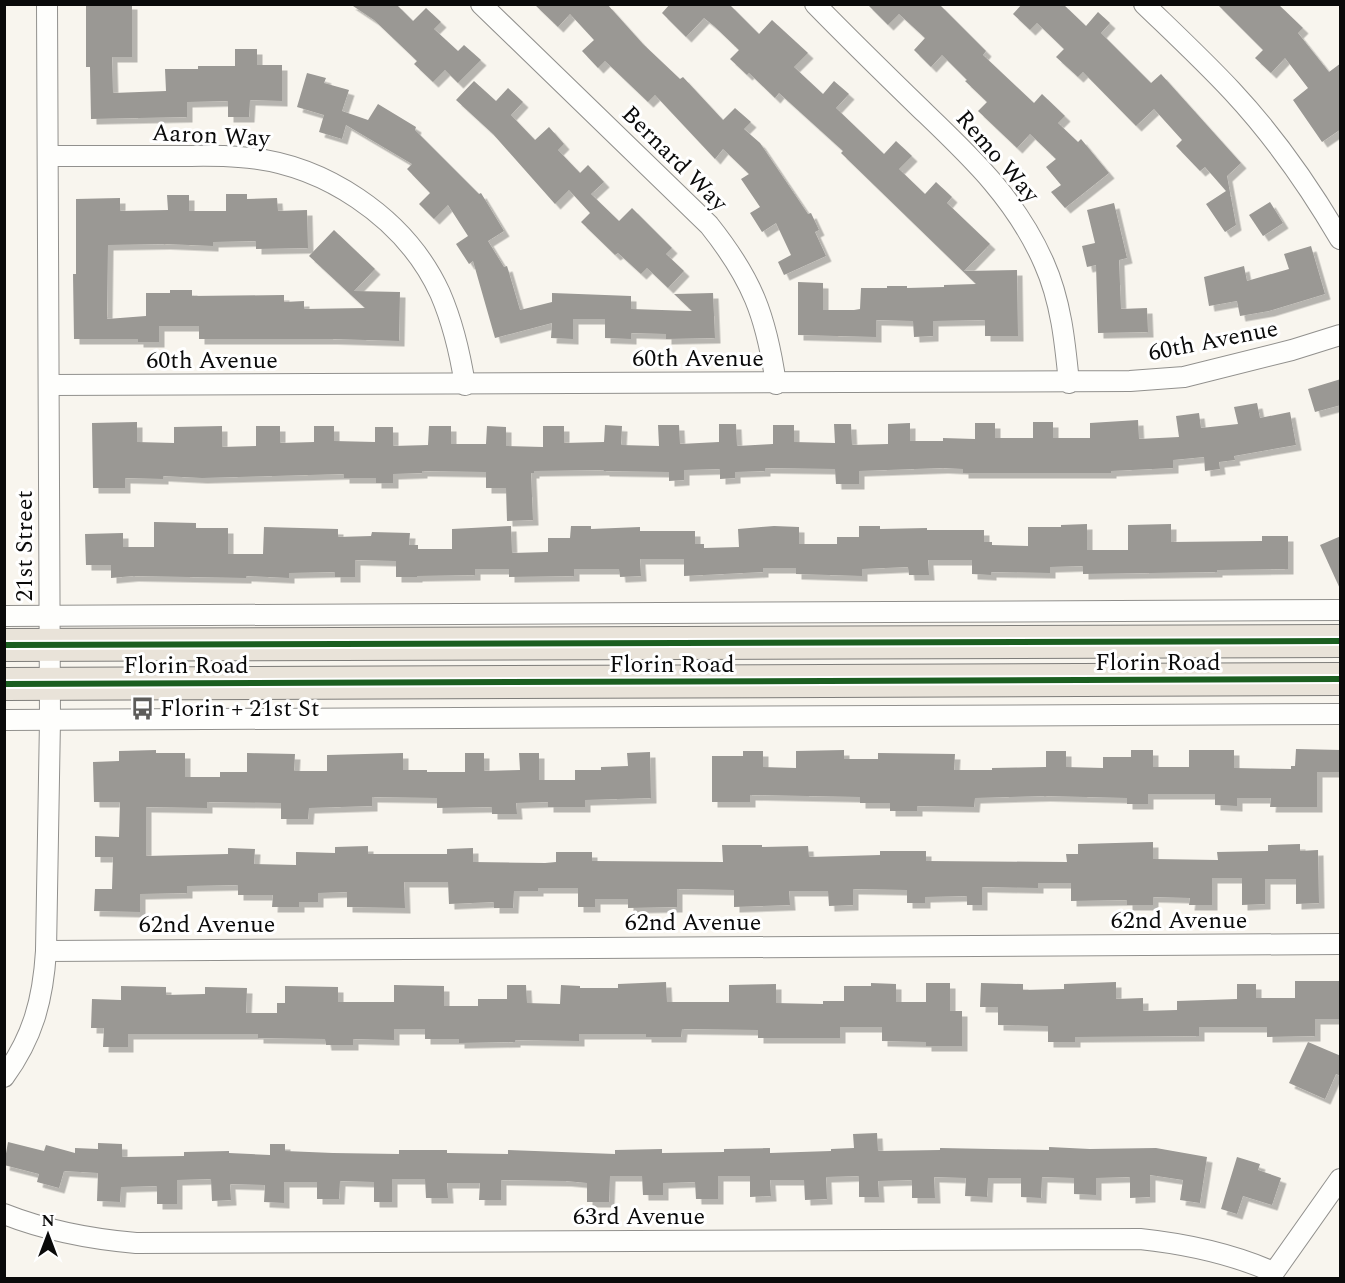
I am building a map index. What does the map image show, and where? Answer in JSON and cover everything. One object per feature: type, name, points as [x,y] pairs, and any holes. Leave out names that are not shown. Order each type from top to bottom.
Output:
[{"type":"main road","name":"Florin Road","points":[[4,645],[50,630],[1341,641]]},
{"type":"main road","name":"Florin Road","points":[[4,684],[1341,679]]},
{"type":"street","name":"21st Street","points":[[4,1077],[25,1044],[38,1013],[45,980],[50,720],[47,4]]},
{"type":"street","name":"Bernard Way","points":[[481,4],[709,225],[731,252],[747,279],[761,311],[771,346],[776,384]]},
{"type":"street","name":"Remo Way","points":[[814,4],[979,165],[1007,198],[1030,235],[1053,289],[1065,338],[1069,383]]},
{"type":"street","points":[[1144,4],[1233,91],[1301,176],[1341,239]]},
{"type":"street","name":"Aaron Way","points":[[48,156],[239,157],[273,162],[302,170],[337,185],[369,206],[386,221],[419,258],[439,291],[453,327],[465,385]]},
{"type":"street","name":"60th Avenue","points":[[49,385],[1130,381],[1184,377],[1292,350],[1341,335]]},
{"type":"street","name":"Florin Road","points":[[4,616],[50,630],[1341,610]]},
{"type":"street","points":[[4,720],[1341,714]]},
{"type":"street","name":"62nd Avenue","points":[[46,951],[1341,944]]},
{"type":"street","points":[[1272,1275],[1341,1179]]},
{"type":"street","name":"63rd Avenue","points":[[4,1214],[48,1230],[91,1239],[136,1243],[1140,1239],[1183,1244],[1224,1253],[1272,1275]]},
{"type":"building","points":[[86,4],[132,4],[132,57],[112,57],[113,93],[166,91],[165,69],[235,66],[235,49],[257,49],[257,65],[282,65],[282,101],[250,100],[249,117],[228,117],[228,101],[187,102],[187,117],[91,119],[90,67],[86,67]]},
{"type":"building","points":[[350,4],[396,4],[413,21],[426,8],[441,22],[434,29],[458,51],[464,45],[481,60],[458,83],[445,70],[433,82],[414,64],[417,61],[374,20]]},
{"type":"building","points":[[534,4],[607,4],[643,44],[680,79],[683,77],[723,120],[735,108],[751,122],[744,129],[760,143],[808,214],[811,213],[819,230],[815,232],[826,256],[784,275],[778,262],[791,255],[776,223],[762,232],[750,213],[760,207],[741,179],[749,174],[723,149],[715,159],[655,95],[648,102],[605,61],[598,68],[582,51],[594,40],[570,14],[558,27]]},
{"type":"building","points":[[670,4],[729,4],[759,34],[772,20],[808,53],[794,67],[823,94],[834,81],[849,94],[836,108],[884,154],[896,141],[912,156],[899,169],[925,194],[936,182],[952,197],[947,203],[990,244],[964,271],[1017,270],[1018,336],[985,336],[985,320],[933,321],[933,336],[914,337],[913,321],[876,320],[876,337],[798,335],[798,282],[823,283],[823,310],[860,309],[861,288],[944,287],[944,285],[976,284],[841,153],[843,151],[779,93],[775,98],[749,73],[747,75],[730,59],[739,50],[714,26],[704,18],[686,37],[662,13]]},
{"type":"building","points":[[867,4],[939,4],[986,51],[983,55],[1034,103],[1042,94],[1065,116],[1058,123],[1078,142],[1081,139],[1109,173],[1065,208],[1051,192],[1061,185],[1046,167],[1056,159],[1030,134],[1017,148],[978,111],[987,102],[942,55],[931,67],[914,50],[925,38],[899,14],[888,25]]},
{"type":"building","points":[[1022,4],[1063,4],[1086,26],[1098,12],[1110,23],[1101,33],[1151,83],[1161,74],[1241,163],[1227,176],[1236,225],[1225,232],[1206,204],[1226,191],[1205,167],[1200,171],[1176,146],[1182,140],[1154,109],[1136,126],[1083,72],[1078,77],[1056,57],[1064,49],[1037,23],[1030,30],[1013,14]]},
{"type":"building","points":[[1217,4],[1278,4],[1303,28],[1298,33],[1329,72],[1341,63],[1341,129],[1322,142],[1293,100],[1308,88],[1285,58],[1271,73],[1255,58],[1263,50]]},
{"type":"building","points":[[307,73],[326,78],[324,83],[349,90],[342,111],[368,120],[378,104],[416,127],[415,130],[479,194],[481,193],[504,231],[488,241],[504,267],[507,266],[520,310],[552,302],[552,293],[631,296],[631,309],[692,311],[674,294],[713,293],[715,338],[666,339],[666,334],[631,333],[631,339],[605,338],[605,319],[573,319],[573,339],[551,338],[552,323],[495,338],[473,261],[469,264],[456,244],[468,236],[448,205],[434,219],[419,204],[430,193],[407,169],[412,164],[346,125],[342,139],[319,132],[324,115],[297,107]]},
{"type":"building","points":[[474,81],[496,101],[508,88],[523,102],[511,115],[535,140],[549,127],[564,144],[558,150],[580,173],[588,165],[604,182],[591,194],[619,221],[632,208],[672,248],[666,254],[684,271],[668,288],[647,268],[641,274],[618,253],[615,255],[581,222],[590,213],[569,190],[555,204],[493,134],[456,100]]},
{"type":"building","points":[[226,194],[247,194],[247,199],[277,198],[278,211],[307,210],[308,248],[256,249],[256,241],[213,242],[213,246],[108,245],[107,319],[146,316],[146,293],[170,293],[170,290],[192,290],[192,296],[284,295],[284,302],[304,301],[304,309],[365,308],[309,256],[334,230],[375,269],[354,291],[400,292],[399,341],[199,339],[199,326],[159,326],[159,342],[138,342],[138,339],[74,339],[73,274],[76,274],[76,199],[120,198],[120,211],[168,210],[167,195],[189,195],[189,211],[226,211]]},
{"type":"building","points":[[1270,202],[1283,223],[1263,236],[1249,215]]},
{"type":"building","points":[[1114,203],[1127,258],[1119,260],[1121,309],[1147,308],[1148,332],[1098,333],[1096,265],[1087,267],[1082,246],[1095,243],[1087,210]]},
{"type":"building","points":[[1311,246],[1325,294],[1269,311],[1240,316],[1237,301],[1209,306],[1204,277],[1244,266],[1247,281],[1289,269],[1284,254]]},
{"type":"building","points":[[1341,379],[1341,405],[1315,412],[1308,389]]},
{"type":"building","points":[[1257,403],[1260,418],[1290,412],[1296,445],[1234,456],[1235,460],[1219,462],[1220,469],[1205,471],[1204,457],[1173,460],[1173,468],[1111,471],[1111,473],[963,473],[963,469],[943,468],[859,471],[859,484],[836,484],[835,469],[765,468],[765,471],[735,472],[735,478],[720,479],[720,469],[684,470],[684,480],[669,481],[669,472],[534,471],[531,473],[533,520],[507,521],[506,488],[486,488],[486,472],[422,471],[422,473],[393,474],[393,483],[376,483],[376,478],[344,478],[344,474],[202,478],[163,476],[163,479],[125,478],[125,488],[93,488],[92,423],[137,422],[137,442],[174,443],[174,427],[222,426],[222,447],[256,446],[256,426],[280,426],[280,443],[314,442],[314,426],[334,426],[334,441],[375,442],[375,427],[393,427],[393,446],[428,445],[429,426],[451,426],[451,444],[486,444],[487,426],[506,427],[506,446],[543,447],[543,426],[564,426],[564,443],[604,442],[605,425],[622,426],[621,445],[659,446],[658,425],[679,425],[680,444],[719,442],[719,424],[736,424],[737,446],[773,444],[773,425],[794,425],[794,442],[835,443],[834,424],[851,424],[852,445],[888,444],[888,424],[910,423],[910,441],[943,441],[943,438],[975,439],[975,423],[995,423],[995,438],[1033,438],[1033,422],[1053,422],[1053,438],[1090,438],[1090,423],[1138,420],[1139,439],[1179,437],[1176,416],[1199,413],[1201,428],[1238,424],[1234,407]]},
{"type":"building","points":[[154,522],[196,523],[196,528],[228,528],[228,554],[263,554],[264,527],[338,529],[338,537],[371,536],[372,532],[410,533],[409,545],[418,545],[418,549],[452,549],[452,529],[511,526],[512,553],[548,552],[548,538],[570,538],[571,526],[591,526],[591,529],[640,527],[640,531],[695,531],[695,544],[704,544],[704,548],[739,547],[738,529],[774,526],[799,527],[799,544],[837,544],[837,537],[859,537],[859,526],[880,526],[880,529],[984,530],[984,542],[992,542],[992,545],[1028,546],[1028,527],[1087,524],[1087,550],[1128,550],[1128,525],[1171,524],[1171,542],[1262,541],[1262,536],[1288,536],[1288,569],[1083,574],[1083,566],[1050,567],[1050,573],[991,572],[991,575],[972,574],[972,560],[928,560],[929,575],[909,575],[908,567],[862,569],[862,576],[796,574],[796,568],[763,568],[763,572],[684,576],[684,559],[640,559],[641,576],[620,577],[619,569],[574,569],[574,576],[509,577],[509,569],[475,569],[475,575],[396,577],[396,561],[355,560],[355,577],[335,577],[335,572],[289,573],[289,578],[133,576],[111,578],[111,565],[86,565],[85,534],[123,533],[123,547],[154,547]]},
{"type":"building","points":[[1341,536],[1341,591],[1320,545]]},
{"type":"building","points":[[1296,749],[1341,750],[1341,772],[1317,772],[1317,807],[1270,807],[1271,798],[1237,798],[1237,806],[1215,805],[1215,794],[1148,794],[1148,804],[1127,804],[1127,798],[1045,796],[975,798],[974,807],[917,806],[917,811],[890,811],[890,803],[860,803],[860,797],[750,795],[750,802],[712,802],[712,756],[743,756],[743,751],[763,751],[763,767],[796,768],[796,751],[844,750],[844,759],[878,759],[878,753],[955,754],[954,770],[992,770],[992,768],[1046,767],[1046,751],[1066,751],[1066,767],[1103,768],[1103,757],[1131,757],[1131,750],[1153,750],[1153,767],[1189,767],[1189,750],[1234,750],[1234,768],[1291,769],[1291,766],[1295,766]]},
{"type":"building","points":[[156,750],[156,753],[185,753],[185,777],[220,777],[220,772],[247,772],[247,753],[295,754],[294,771],[327,771],[327,755],[403,753],[403,770],[465,772],[465,753],[484,753],[484,771],[520,770],[519,753],[539,753],[539,780],[575,780],[575,770],[601,770],[601,767],[628,766],[627,753],[650,752],[651,798],[585,800],[585,807],[548,807],[548,802],[516,803],[517,814],[492,814],[492,807],[437,808],[437,798],[372,797],[372,806],[309,808],[308,819],[281,819],[281,803],[207,802],[207,808],[146,807],[146,856],[228,854],[228,848],[255,849],[254,864],[296,865],[296,852],[335,853],[335,847],[368,846],[368,854],[447,854],[447,849],[473,848],[473,862],[545,863],[556,862],[556,852],[592,852],[592,861],[723,862],[722,845],[762,845],[762,847],[808,846],[809,857],[880,855],[880,851],[926,851],[926,861],[1067,862],[1066,854],[1078,854],[1078,844],[1153,842],[1153,859],[1218,860],[1217,852],[1268,851],[1268,845],[1300,844],[1300,851],[1318,850],[1319,903],[1296,904],[1296,879],[1265,879],[1265,904],[1242,905],[1242,878],[1212,878],[1212,905],[1189,905],[1190,898],[1153,897],[1153,905],[1127,905],[1127,900],[1071,901],[1071,883],[1038,883],[1038,888],[982,887],[982,905],[967,905],[967,896],[925,897],[925,903],[907,903],[907,890],[853,889],[853,905],[829,906],[828,891],[789,891],[790,905],[734,907],[734,890],[677,889],[677,907],[628,908],[628,899],[595,899],[595,907],[578,907],[578,888],[538,888],[538,891],[514,891],[513,908],[494,908],[494,902],[449,904],[448,882],[404,882],[405,908],[347,907],[347,892],[318,893],[318,902],[299,902],[299,907],[272,907],[273,895],[238,895],[238,885],[187,886],[187,893],[140,894],[140,912],[94,911],[95,889],[112,889],[113,857],[95,857],[95,836],[119,837],[120,802],[94,802],[93,762],[119,761],[119,751]]},
{"type":"building","points":[[1295,981],[1341,981],[1341,1019],[1315,1019],[1315,1036],[1267,1037],[1267,1027],[1199,1027],[1199,1036],[1075,1037],[1075,1042],[1048,1042],[1048,1026],[998,1025],[998,1007],[980,1007],[981,983],[1023,984],[1023,990],[1064,989],[1064,984],[1116,982],[1116,999],[1143,998],[1143,1011],[1177,1010],[1177,1001],[1237,999],[1237,984],[1256,984],[1256,998],[1295,998]]},
{"type":"building","points":[[666,982],[667,1002],[729,1002],[729,985],[776,984],[776,1003],[823,1004],[823,1001],[844,1001],[844,986],[871,986],[871,983],[896,984],[896,1002],[926,1002],[926,983],[950,983],[950,1011],[962,1011],[962,1046],[926,1046],[926,1042],[882,1041],[882,1027],[840,1027],[840,1038],[758,1038],[758,1030],[682,1029],[681,1037],[646,1037],[646,1034],[579,1034],[579,1041],[515,1040],[515,1042],[459,1043],[459,1039],[425,1039],[425,1029],[394,1029],[394,1040],[353,1039],[353,1045],[326,1045],[325,1039],[258,1038],[258,1034],[128,1034],[128,1047],[103,1047],[104,1028],[91,1028],[92,999],[121,1000],[121,986],[166,987],[166,995],[205,994],[205,987],[247,988],[246,1013],[277,1013],[277,1003],[285,1003],[285,986],[338,987],[338,1002],[394,1002],[394,985],[444,986],[444,1006],[478,1006],[478,999],[507,999],[507,985],[526,985],[527,1003],[560,1004],[561,985],[580,986],[580,988],[618,988],[618,984]]},
{"type":"building","points":[[1308,1042],[1341,1056],[1341,1076],[1336,1074],[1325,1099],[1289,1083]]},
{"type":"building","points":[[877,1133],[878,1151],[940,1150],[940,1148],[1049,1150],[1049,1147],[1156,1148],[1207,1157],[1200,1203],[1180,1200],[1183,1180],[1150,1175],[1150,1197],[1130,1198],[1130,1177],[1096,1178],[1096,1195],[1074,1194],[1074,1178],[1042,1177],[1041,1198],[1021,1197],[1021,1178],[988,1178],[987,1197],[965,1196],[966,1178],[934,1177],[935,1198],[912,1198],[912,1180],[878,1181],[879,1197],[859,1197],[859,1176],[826,1177],[827,1199],[805,1200],[804,1180],[770,1180],[771,1196],[750,1197],[750,1176],[718,1176],[718,1199],[696,1199],[695,1182],[663,1183],[663,1195],[643,1195],[642,1176],[610,1176],[609,1202],[587,1202],[587,1183],[566,1181],[501,1180],[501,1200],[479,1200],[480,1183],[447,1183],[448,1198],[426,1198],[425,1179],[392,1179],[392,1202],[374,1202],[374,1182],[340,1181],[339,1199],[317,1199],[317,1182],[284,1182],[284,1203],[264,1202],[265,1185],[230,1184],[231,1200],[212,1201],[211,1179],[177,1180],[177,1204],[157,1204],[157,1186],[121,1187],[120,1202],[97,1201],[98,1173],[64,1171],[59,1188],[37,1182],[39,1174],[4,1165],[8,1142],[44,1151],[46,1145],[75,1153],[75,1148],[98,1149],[98,1143],[122,1144],[122,1157],[184,1156],[184,1152],[229,1151],[229,1153],[270,1155],[270,1144],[285,1144],[285,1151],[333,1153],[399,1154],[399,1150],[447,1150],[447,1153],[508,1154],[508,1150],[615,1154],[615,1150],[662,1149],[662,1153],[724,1152],[724,1149],[770,1148],[770,1153],[854,1148],[853,1134]]},
{"type":"building","points":[[1237,1157],[1260,1164],[1258,1170],[1281,1178],[1272,1205],[1243,1196],[1237,1214],[1221,1209]]},
{"type":"cycle path","points":[[4,645],[1340,641]]},
{"type":"cycle path","points":[[4,684],[1340,679]]},
{"type":"place","name":"Florin + 21st St","points":[[142,708]]}]
